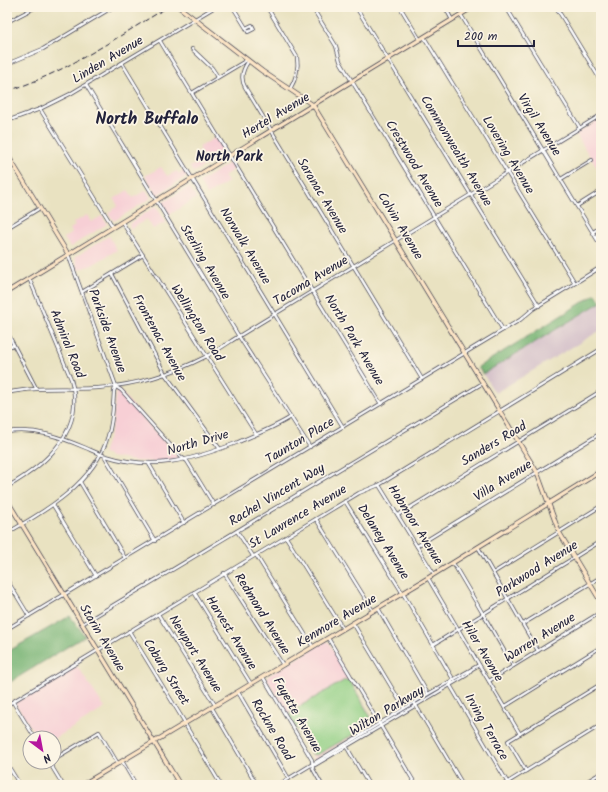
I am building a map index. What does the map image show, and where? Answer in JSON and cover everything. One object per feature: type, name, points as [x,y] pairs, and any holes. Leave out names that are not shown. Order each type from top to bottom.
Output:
[{"type":"street","points":[[7,22],[36,7]]},
{"type":"street","points":[[7,64],[43,49],[113,7]]},
{"type":"street","name":"Colvin Avenue","points":[[179,7],[248,61],[313,105],[397,240],[537,472],[559,532],[601,602]]},
{"type":"street","name":"Linden Avenue","points":[[7,120],[40,109],[86,85],[215,7]]},
{"type":"street","points":[[233,7],[246,28]]},
{"type":"street","points":[[267,7],[296,57],[298,65],[297,74],[290,89]]},
{"type":"street","name":"Crestwood Avenue","points":[[312,7],[336,46],[340,61],[352,82],[503,330]]},
{"type":"street","name":"Commonwealth Avenue","points":[[356,7],[538,306]]},
{"type":"street","points":[[400,7],[420,40]]},
{"type":"street","points":[[445,7],[452,20]]},
{"type":"street","name":"Hertel Avenue","points":[[7,292],[473,7]]},
{"type":"street","points":[[506,7],[580,128]]},
{"type":"street","points":[[556,7],[601,81]]},
{"type":"street","name":"Virgil Avenue","points":[[460,15],[544,150],[601,246]]},
{"type":"street","name":"Lovering Avenue","points":[[424,37],[575,283]]},
{"type":"street","name":"North Park Avenue","points":[[160,40],[381,404]]},
{"type":"street","points":[[192,49],[212,68],[218,77]]},
{"type":"street","points":[[192,93],[248,61]]},
{"type":"street","name":"Saranac Avenue","points":[[248,61],[243,73],[243,84],[422,379]]},
{"type":"street","points":[[122,63],[192,178]]},
{"type":"street","name":"Sterling Avenue","points":[[86,85],[239,336],[310,447]]},
{"type":"street","points":[[40,109],[113,227]]},
{"type":"street","name":"Tacoma Avenue","points":[[7,393],[36,388],[116,386],[165,374],[207,356],[601,115]]},
{"type":"street","name":"Parkside Avenue","points":[[7,154],[9,162],[40,208],[68,254],[116,386],[114,391],[113,415],[108,436],[93,465],[80,482],[53,505],[7,533]]},
{"type":"street","points":[[561,179],[592,160]]},
{"type":"street","name":"Norwalk Avenue","points":[[192,178],[344,427]]},
{"type":"street","points":[[577,206],[601,192]]},
{"type":"street","points":[[7,228],[40,208]]},
{"type":"street","name":"Wellington Road","points":[[122,222],[256,434]]},
{"type":"street","points":[[593,232],[601,227]]},
{"type":"street","points":[[82,292],[143,255]]},
{"type":"street","name":"Taunton Place","points":[[7,629],[344,427],[503,330],[538,306],[601,267]]},
{"type":"street","name":"Frontenac Avenue","points":[[112,274],[165,374],[220,448]]},
{"type":"street","name":"Admiral Road","points":[[7,487],[27,475],[38,466],[63,439],[69,428],[75,404],[74,388],[68,369],[29,278]]},
{"type":"street","points":[[7,332],[36,388]]},
{"type":"street","points":[[7,347],[14,344]]},
{"type":"street","name":"St Lawrence Avenue","points":[[7,705],[345,501],[361,492],[379,485],[601,349]]},
{"type":"street","name":"Rachel Vincent Way","points":[[82,624],[483,382]]},
{"type":"street","points":[[116,386],[181,457],[185,459],[214,505]]},
{"type":"street","name":"Sanders Road","points":[[398,516],[601,391]]},
{"type":"street","name":"North Drive","points":[[100,454],[126,461],[149,464],[168,463],[220,448],[256,434],[291,417]]},
{"type":"street","points":[[7,432],[35,431],[50,434],[100,454]]},
{"type":"street","name":"Villa Avenue","points":[[416,546],[601,433]]},
{"type":"street","points":[[105,456],[155,541]]},
{"type":"street","points":[[149,464],[184,523]]},
{"type":"street","name":"Kenmore Avenue","points":[[82,785],[374,611],[601,471]]},
{"type":"street","points":[[80,482],[125,558]]},
{"type":"street","name":"Hobmoor Avenue","points":[[379,485],[434,574]]},
{"type":"street","name":"Starin Avenue","points":[[7,500],[180,785]]},
{"type":"street","name":"Delaney Avenue","points":[[345,501],[403,593],[453,679]]},
{"type":"street","points":[[53,505],[96,576]]},
{"type":"street","points":[[493,573],[601,506]]},
{"type":"street","points":[[316,519],[374,611]]},
{"type":"street","points":[[237,531],[314,646]]},
{"type":"street","points":[[286,537],[343,629]]},
{"type":"street","name":"Parkwood Avenue","points":[[433,645],[601,542]]},
{"type":"street","points":[[478,547],[538,651]]},
{"type":"street","points":[[453,563],[513,666]]},
{"type":"street","name":"Redmond Avenue","points":[[224,574],[282,665]]},
{"type":"street","points":[[523,624],[601,577]]},
{"type":"street","name":"Hiler Avenue","points":[[428,578],[520,734]]},
{"type":"street","points":[[7,580],[28,616]]},
{"type":"street","name":"Harvest Avenue","points":[[194,592],[251,684]]},
{"type":"street","points":[[378,608],[430,697]]},
{"type":"street","name":"Warren Avenue","points":[[489,681],[601,612]]},
{"type":"street","name":"Newport Avenue","points":[[158,614],[257,785]]},
{"type":"street","points":[[353,623],[406,712]]},
{"type":"street","name":"Coburg Street","points":[[129,631],[221,785]]},
{"type":"street","points":[[328,638],[416,785]]},
{"type":"street","points":[[504,707],[601,647]]},
{"type":"street","name":"Wilton Parkway","points":[[380,725],[404,708],[479,665]]},
{"type":"street","name":"Wilton Parkway","points":[[278,785],[312,765],[315,761],[406,712],[467,675],[470,670]]},
{"type":"street","name":"Fayette Avenue","points":[[263,677],[312,760],[313,769],[322,785]]},
{"type":"street","name":"Irving Terrace","points":[[453,679],[450,685],[508,784]]},
{"type":"street","points":[[526,771],[508,741],[601,684]]},
{"type":"street","name":"Rockne Road","points":[[238,692],[289,779]]},
{"type":"street","points":[[13,702],[30,730]]},
{"type":"street","points":[[414,702],[463,785]]},
{"type":"street","points":[[503,785],[508,784],[526,771],[601,725]]},
{"type":"street","points":[[62,754],[99,732],[118,764]]},
{"type":"street","points":[[346,745],[369,785]]},
{"type":"street","points":[[122,761],[136,785]]},
{"type":"street","points":[[7,764],[20,785]]},
{"type":"street","points":[[55,770],[63,785]]},
{"type":"street","points":[[581,785],[601,773]]},
{"type":"street","points":[[92,779],[96,785]]},
{"type":"shaded area","points":[[601,118],[601,173],[600,173],[576,134]]},
{"type":"shaded area","points":[[216,137],[225,153],[194,172],[192,171],[190,167],[202,160],[197,152],[201,150],[199,147]]},
{"type":"shaded area","points":[[230,163],[234,169],[224,176],[228,182],[207,195],[199,182]]},
{"type":"shaded area","points":[[161,167],[167,176],[177,171],[179,174],[184,170],[187,176],[157,195],[145,176]]},
{"type":"shaded area","points":[[189,187],[196,198],[169,215],[162,204],[163,202]]},
{"type":"shaded area","points":[[128,190],[133,198],[146,190],[151,198],[114,221],[108,213],[118,206],[114,199]]},
{"type":"shaded area","points":[[156,206],[166,222],[153,229],[147,219],[131,229],[129,224]]},
{"type":"shaded area","points":[[87,215],[91,222],[102,216],[107,224],[70,247],[64,238],[72,233],[70,229],[75,226],[73,223]]},
{"type":"shaded area","points":[[109,236],[117,250],[92,265],[78,270],[75,257]]},
{"type":"shaded area","points":[[601,302],[601,330],[495,393],[483,374]]},
{"type":"shaded area","points":[[117,389],[179,459],[159,462],[134,461],[111,457],[103,453],[113,421]]},
{"type":"shaded area","points":[[326,641],[329,643],[375,722],[314,759],[267,679],[268,676]]},
{"type":"shaded area","points":[[77,666],[105,708],[62,734],[62,730],[33,730],[15,703]]},
{"type":"green space","points":[[596,294],[601,302],[483,374],[478,367]]},
{"type":"green space","points":[[70,616],[85,636],[7,684],[7,652]]},
{"type":"green space","points":[[349,679],[374,723],[317,755],[312,754],[289,716],[290,712]]},
{"type":"railway","points":[[7,91],[28,84],[70,65],[168,7]]},
{"type":"district","name":"North Buffalo","points":[[147,119]]},
{"type":"district","name":"North Park","points":[[229,157]]}]
